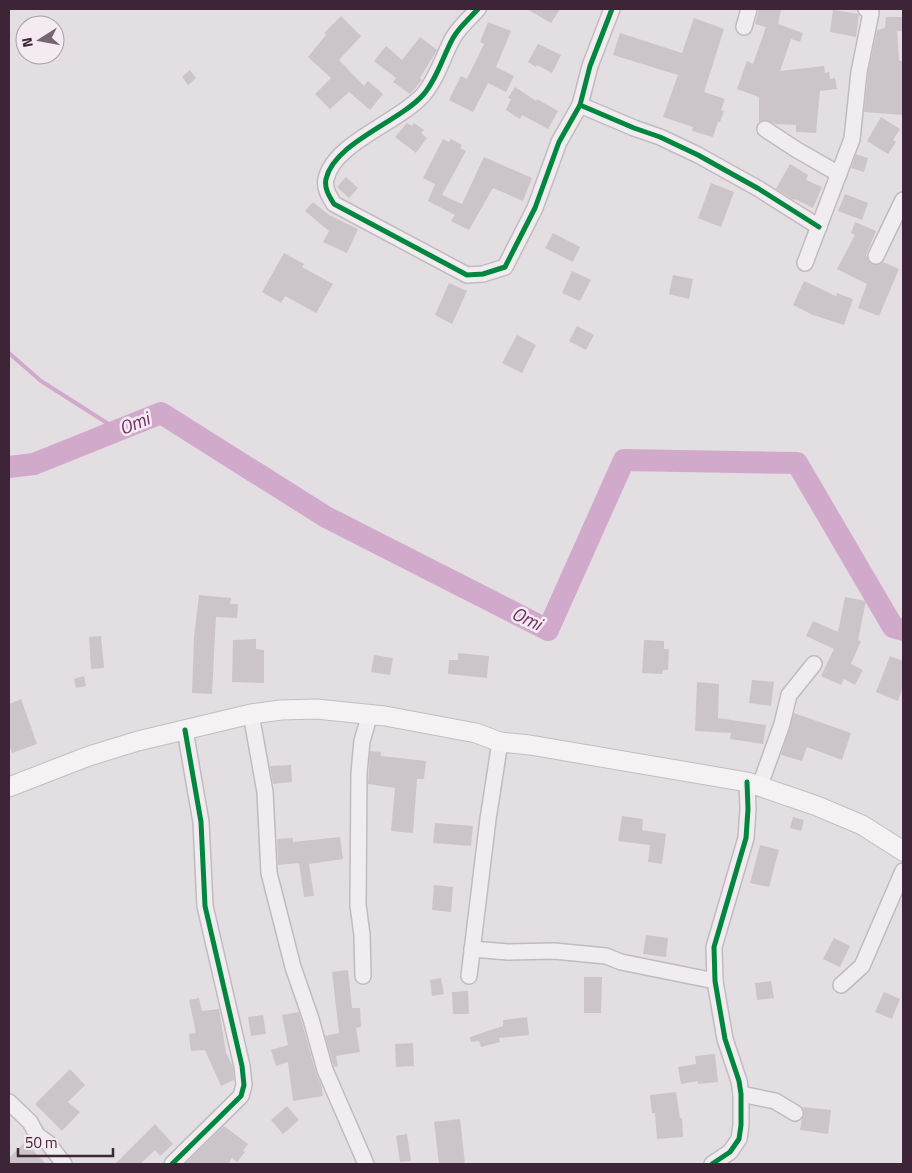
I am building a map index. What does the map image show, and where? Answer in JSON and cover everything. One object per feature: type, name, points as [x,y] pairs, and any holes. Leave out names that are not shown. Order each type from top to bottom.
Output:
[{"type":"main road","points":[[9,787],[89,756],[138,741],[251,714],[281,710],[316,710],[370,714],[476,733],[500,742],[530,745],[753,785],[826,810],[862,826],[903,851]]},
{"type":"street","points":[[478,9],[454,35],[432,82],[422,96],[345,150],[330,169],[326,180],[327,193],[334,204],[468,275],[483,274],[505,267],[535,208],[559,142],[580,105],[590,66],[612,9]]},
{"type":"street","points":[[744,28],[749,9]]},
{"type":"street","points":[[805,263],[852,139],[859,72],[870,25],[871,12],[866,9]]},
{"type":"street","points":[[580,105],[660,137],[698,155],[759,189],[819,227]]},
{"type":"street","points":[[765,129],[839,174]]},
{"type":"street","points":[[876,256],[903,200]]},
{"type":"street","points":[[712,1164],[730,1152],[739,1139],[741,1125],[741,1094],[725,1039],[715,981],[714,947],[746,838],[748,809],[753,785],[782,724],[789,695],[814,664]]},
{"type":"street","points":[[251,714],[265,792],[269,873],[293,967],[325,1070],[366,1164]]},
{"type":"street","points":[[364,976],[358,905],[359,773],[362,741],[370,714]]},
{"type":"street","points":[[172,1164],[241,1096],[244,1085],[242,1066],[205,906],[201,822],[186,730]]},
{"type":"street","points":[[469,976],[488,819],[500,742]]},
{"type":"street","points":[[841,985],[862,966],[903,871]]},
{"type":"street","points":[[472,950],[508,952],[534,950],[606,956],[621,962],[715,981]]},
{"type":"street","points":[[741,1094],[774,1101],[794,1113]]},
{"type":"street","points":[[9,1102],[30,1122],[37,1135],[48,1143],[64,1164]]},
{"type":"building","points":[[527,9],[560,9],[551,23]]},
{"type":"building","points":[[759,9],[781,10],[778,24],[803,33],[800,42],[791,39],[780,71],[824,66],[825,73],[829,72],[830,79],[835,78],[837,89],[820,91],[816,133],[796,132],[796,125],[775,124],[766,120],[759,122],[759,97],[737,89],[747,61],[753,64],[766,27],[755,24]]},
{"type":"building","points":[[833,10],[859,14],[856,37],[830,32]]},
{"type":"building","points":[[341,16],[361,36],[339,60],[364,86],[368,81],[383,94],[370,110],[349,92],[330,109],[315,94],[331,78],[308,57],[326,35],[324,33]]},
{"type":"building","points":[[886,17],[903,17],[903,31],[897,31],[899,61],[902,61],[903,115],[864,112],[868,73],[877,30],[885,28]]},
{"type":"building","points":[[694,18],[724,29],[704,92],[725,99],[721,110],[724,111],[713,137],[692,131],[693,127],[663,117],[678,75],[613,55],[620,33],[682,53]]},
{"type":"building","points":[[488,22],[511,31],[496,67],[514,76],[506,92],[488,83],[473,112],[449,100],[461,76],[467,79],[484,44],[480,42]]},
{"type":"building","points":[[420,37],[437,50],[420,78],[422,80],[410,94],[393,82],[396,78],[374,61],[386,46],[402,60]]},
{"type":"building","points":[[538,44],[561,55],[552,73],[528,62]]},
{"type":"building","points":[[190,70],[196,78],[188,85],[182,77]]},
{"type":"building","points":[[515,87],[536,101],[537,99],[558,111],[548,129],[522,115],[520,119],[506,110],[511,99],[508,98]]},
{"type":"building","points":[[881,117],[900,129],[893,140],[896,142],[888,154],[867,141]]},
{"type":"building","points":[[407,123],[412,126],[414,123],[424,130],[421,133],[427,138],[416,153],[395,137]]},
{"type":"building","points":[[443,139],[449,142],[451,139],[462,145],[460,148],[466,151],[442,195],[462,204],[484,157],[532,178],[523,201],[493,188],[469,230],[451,221],[455,215],[428,201],[435,184],[423,178]]},
{"type":"building","points":[[856,154],[868,158],[864,172],[851,168]]},
{"type":"building","points":[[790,164],[808,175],[806,180],[822,187],[813,208],[794,200],[776,189]]},
{"type":"building","points":[[346,177],[358,188],[349,198],[337,187]]},
{"type":"building","points":[[711,183],[734,192],[721,227],[698,218]]},
{"type":"building","points":[[845,194],[868,203],[862,220],[838,211]]},
{"type":"building","points":[[313,202],[329,215],[358,229],[347,253],[323,242],[329,231],[305,211]]},
{"type":"building","points":[[855,222],[876,231],[866,255],[869,262],[876,265],[883,262],[899,269],[879,316],[858,308],[867,284],[837,269],[855,235],[851,233]]},
{"type":"building","points":[[553,233],[580,247],[573,262],[545,248]]},
{"type":"building","points":[[284,253],[304,264],[302,267],[333,284],[316,313],[285,296],[281,303],[262,292]]},
{"type":"building","points":[[572,271],[591,280],[580,301],[562,293]]},
{"type":"building","points":[[673,275],[693,279],[689,299],[669,294]]},
{"type":"building","points":[[804,281],[836,296],[837,293],[853,299],[844,325],[813,315],[793,305]]},
{"type":"building","points":[[449,283],[467,291],[452,324],[435,315]]},
{"type":"building","points":[[577,326],[594,335],[586,350],[569,341]]},
{"type":"building","points":[[517,335],[536,345],[522,373],[502,363]]},
{"type":"building","points":[[199,595],[231,598],[230,604],[238,604],[237,618],[216,617],[212,694],[192,693],[194,637]]},
{"type":"building","points":[[845,597],[866,601],[858,640],[861,641],[851,664],[863,670],[855,685],[844,679],[841,685],[821,676],[834,649],[806,636],[813,621],[838,632]]},
{"type":"building","points":[[101,636],[104,668],[91,669],[89,637]]},
{"type":"building","points":[[256,639],[256,649],[264,650],[264,683],[232,682],[233,640]]},
{"type":"building","points":[[644,640],[664,641],[664,649],[669,649],[668,670],[663,670],[662,674],[642,673]]},
{"type":"building","points":[[458,653],[489,656],[487,678],[448,674],[449,660],[458,660]]},
{"type":"building","points":[[374,655],[393,658],[390,675],[371,672]]},
{"type":"building","points":[[890,656],[903,661],[903,687],[898,701],[876,692]]},
{"type":"building","points":[[84,676],[86,686],[76,688],[74,679]]},
{"type":"building","points":[[752,680],[774,682],[771,706],[749,703]]},
{"type":"building","points":[[697,682],[719,684],[718,718],[766,725],[763,744],[730,739],[731,733],[695,731]]},
{"type":"building","points":[[21,699],[37,744],[12,753],[9,744],[9,704]]},
{"type":"building","points":[[794,713],[851,733],[842,760],[807,747],[802,761],[781,755]]},
{"type":"building","points":[[370,751],[381,752],[381,756],[426,761],[424,779],[417,779],[413,833],[391,831],[395,788],[368,784]]},
{"type":"building","points":[[291,765],[292,782],[273,784],[270,766]]},
{"type":"building","points":[[622,816],[643,819],[642,830],[666,834],[662,864],[648,862],[650,845],[618,841]]},
{"type":"building","points":[[793,817],[804,820],[801,831],[790,828]]},
{"type":"building","points":[[435,823],[473,826],[471,846],[433,843]]},
{"type":"building","points":[[340,837],[343,859],[309,864],[314,896],[304,897],[299,863],[278,865],[277,839],[293,838],[293,842]]},
{"type":"building","points":[[760,845],[779,850],[769,887],[750,883]]},
{"type":"building","points":[[434,885],[453,887],[451,912],[432,910]]},
{"type":"building","points":[[646,935],[668,938],[666,957],[643,954]]},
{"type":"building","points":[[834,938],[850,946],[840,967],[823,959]]},
{"type":"building","points":[[348,970],[352,1008],[360,1008],[361,1027],[356,1028],[360,1052],[336,1056],[338,1066],[334,1067],[325,1036],[339,1033],[332,972]]},
{"type":"building","points":[[584,977],[602,977],[601,1013],[584,1013]]},
{"type":"building","points":[[441,978],[444,994],[432,996],[430,980]]},
{"type":"building","points":[[771,981],[774,998],[757,1000],[755,983]]},
{"type":"building","points":[[468,991],[469,1014],[453,1014],[452,992]]},
{"type":"building","points":[[884,992],[900,999],[892,1019],[875,1012]]},
{"type":"building","points":[[199,998],[202,1011],[219,1009],[226,1053],[233,1067],[234,1080],[221,1086],[205,1050],[191,1051],[189,1034],[196,1033],[189,1000]]},
{"type":"building","points":[[299,1012],[323,1096],[293,1101],[288,1062],[276,1066],[271,1050],[288,1045],[282,1015]]},
{"type":"building","points":[[263,1015],[266,1034],[251,1036],[248,1017]]},
{"type":"building","points":[[527,1017],[529,1035],[499,1038],[500,1042],[481,1047],[479,1041],[471,1042],[470,1037],[503,1026],[503,1020]]},
{"type":"building","points":[[413,1043],[414,1066],[396,1067],[395,1044]]},
{"type":"building","points":[[715,1054],[718,1082],[698,1084],[698,1081],[681,1084],[678,1067],[696,1064],[695,1056]]},
{"type":"building","points":[[70,1069],[85,1085],[68,1102],[80,1112],[62,1131],[35,1104]]},
{"type":"building","points":[[676,1092],[680,1118],[682,1118],[683,1137],[657,1139],[655,1113],[652,1113],[650,1095]]},
{"type":"building","points":[[287,1106],[299,1120],[283,1134],[271,1120]]},
{"type":"building","points":[[803,1107],[831,1110],[828,1134],[800,1130],[804,1114]]},
{"type":"building","points":[[460,1119],[465,1164],[439,1164],[434,1122]]},
{"type":"building","points":[[155,1124],[173,1144],[160,1156],[155,1150],[140,1164],[115,1164]]},
{"type":"building","points":[[224,1126],[248,1144],[243,1151],[245,1152],[237,1162],[232,1158],[228,1164],[185,1164]]},
{"type":"building","points":[[407,1134],[411,1161],[400,1162],[396,1136]]},
{"type":"building","points":[[25,1142],[46,1164],[9,1164],[9,1158]]},
{"type":"waterway","points":[[9,353],[41,381],[118,430]]},
{"type":"waterway","name":"Omi","points":[[9,467],[34,464],[161,413],[326,517],[548,630],[624,460],[797,463],[893,627],[903,630]]},
{"type":"cycle path","points":[[478,9],[455,34],[440,67],[423,95],[412,105],[341,154],[331,166],[326,179],[327,192],[334,204],[467,275],[483,274],[505,267],[535,208],[559,142],[580,105],[590,66],[612,9]]},
{"type":"cycle path","points":[[580,105],[660,137],[698,155],[759,189],[819,227]]},
{"type":"cycle path","points":[[172,1164],[241,1096],[244,1085],[242,1066],[205,906],[201,822],[185,730]]},
{"type":"cycle path","points":[[712,1164],[730,1152],[739,1139],[741,1125],[741,1094],[739,1081],[725,1039],[715,981],[714,947],[746,838],[747,782]]}]
